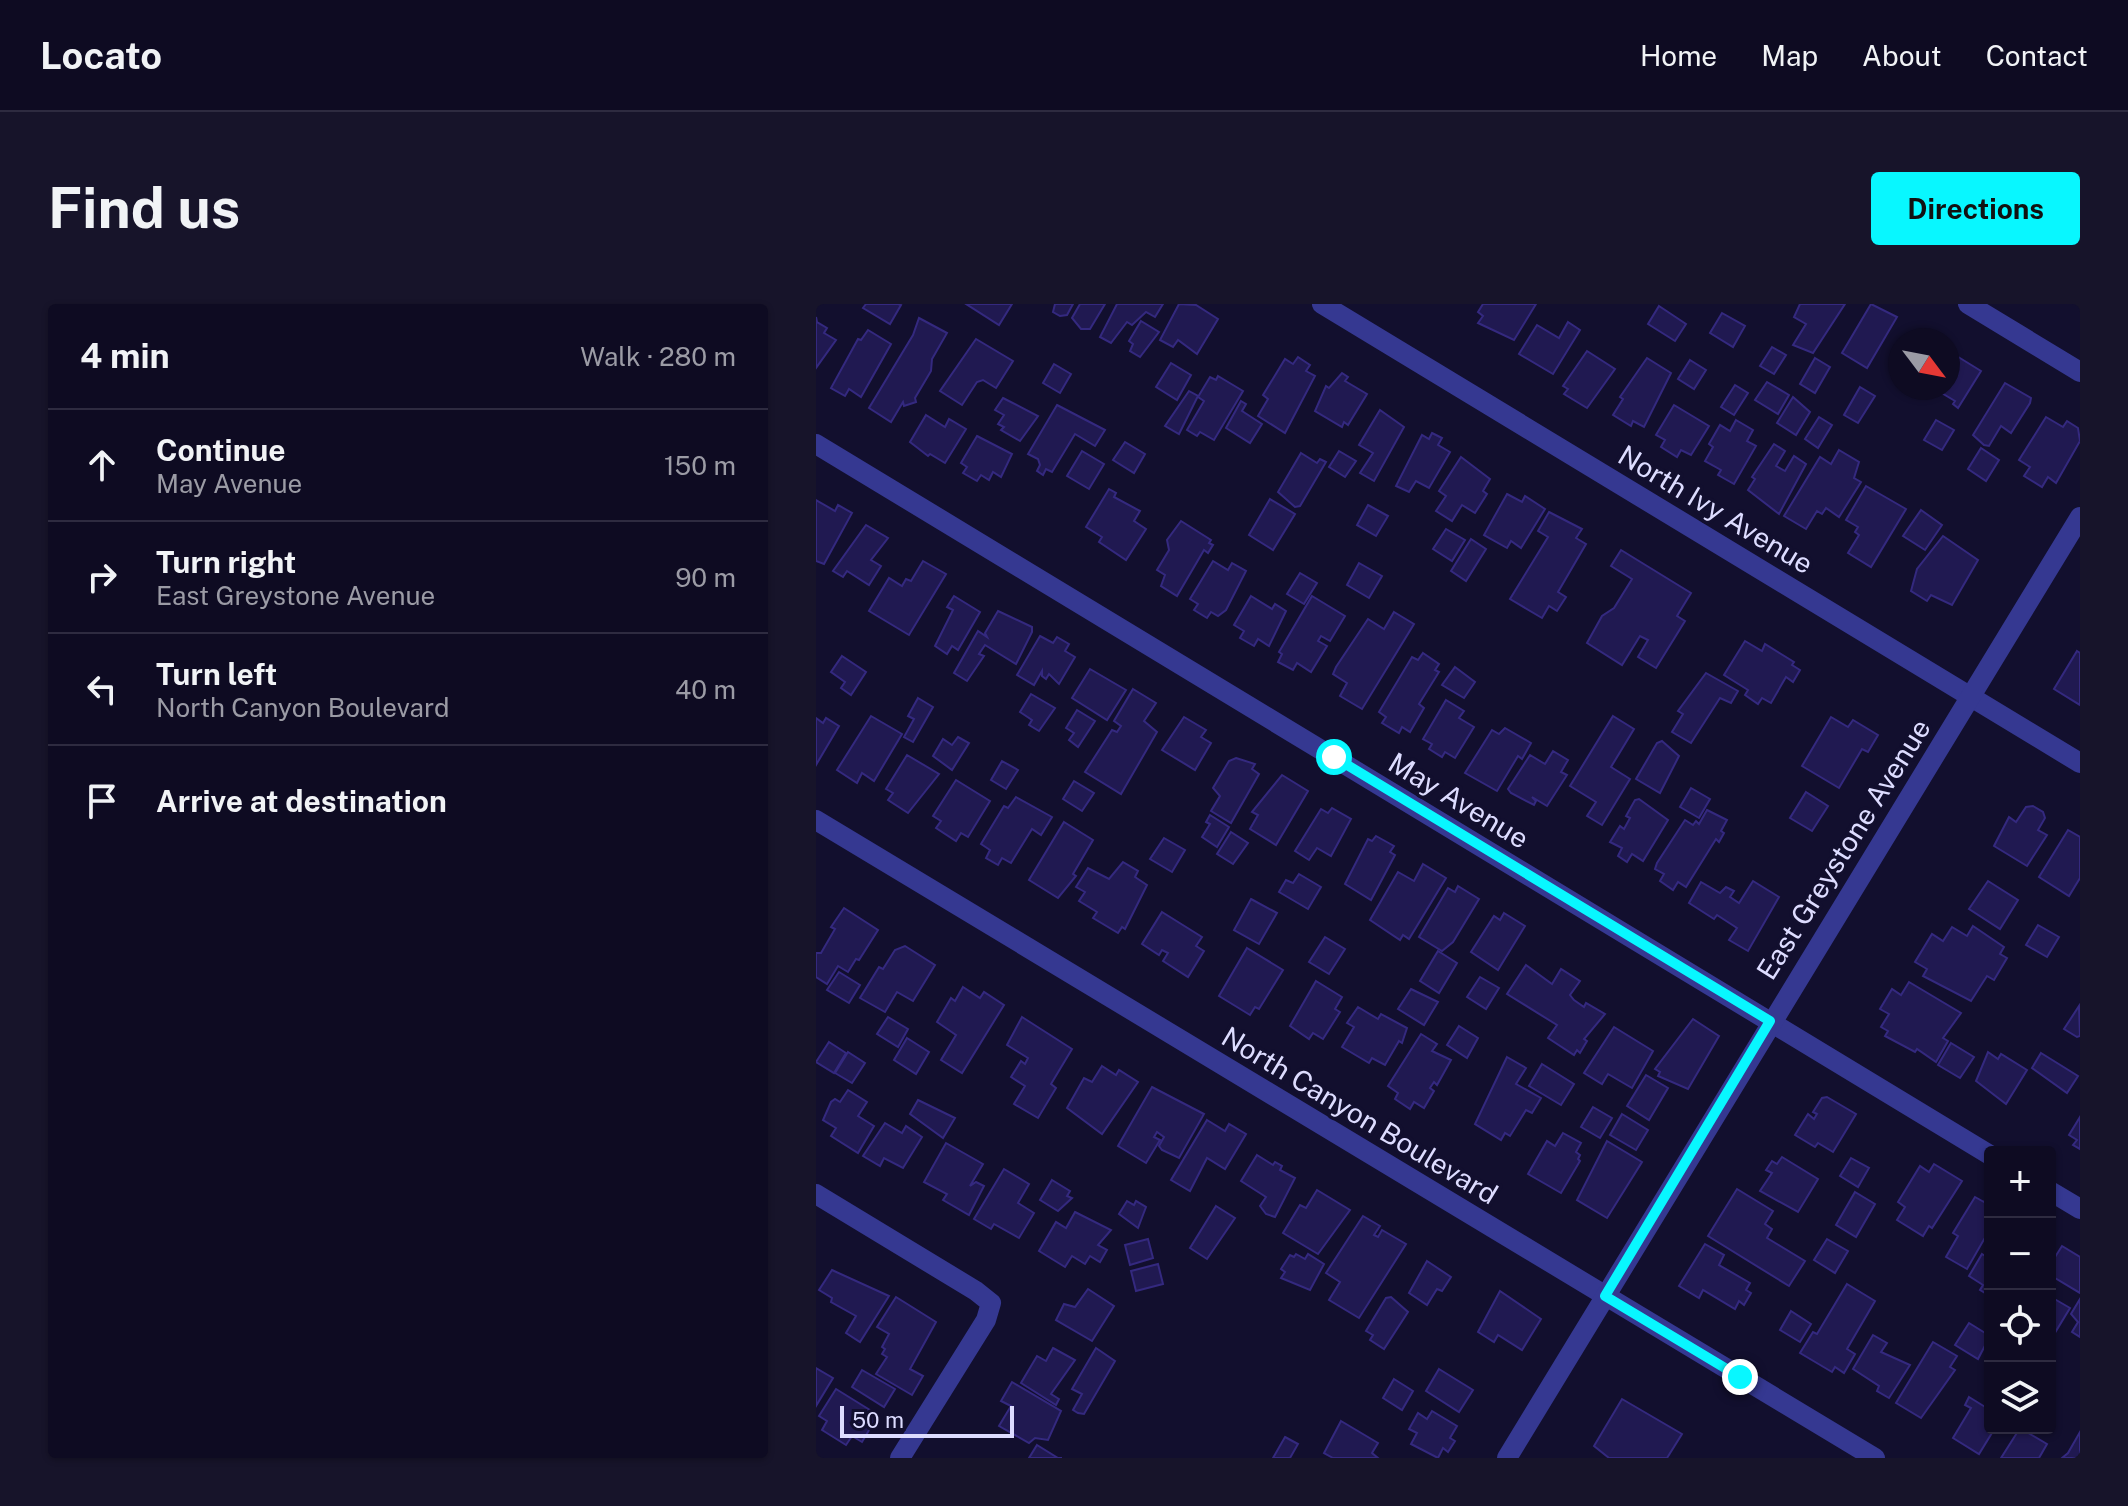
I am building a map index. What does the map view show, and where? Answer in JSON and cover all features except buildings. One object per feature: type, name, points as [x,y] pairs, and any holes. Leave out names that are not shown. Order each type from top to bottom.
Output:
[{"type":"street","name":"North Ivy Avenue","points":[[1322,304],[2080,763]]},
{"type":"street","points":[[1968,304],[2080,372]]},
{"type":"street","name":"May Avenue","points":[[816,444],[1984,1151]]},
{"type":"street","name":"East Greystone Avenue","points":[[1507,1458],[1770,1021],[2080,517]]},
{"type":"street","name":"North Canyon Boulevard","points":[[816,820],[1875,1458]]},
{"type":"street","points":[[816,1194],[991,1303],[986,1320],[900,1458]]},
{"type":"street","points":[[2056,1195],[2080,1209]]},
{"type":"route","points":[[1334,757],[1770,1021],[1605,1296],[1740,1377]]}]
